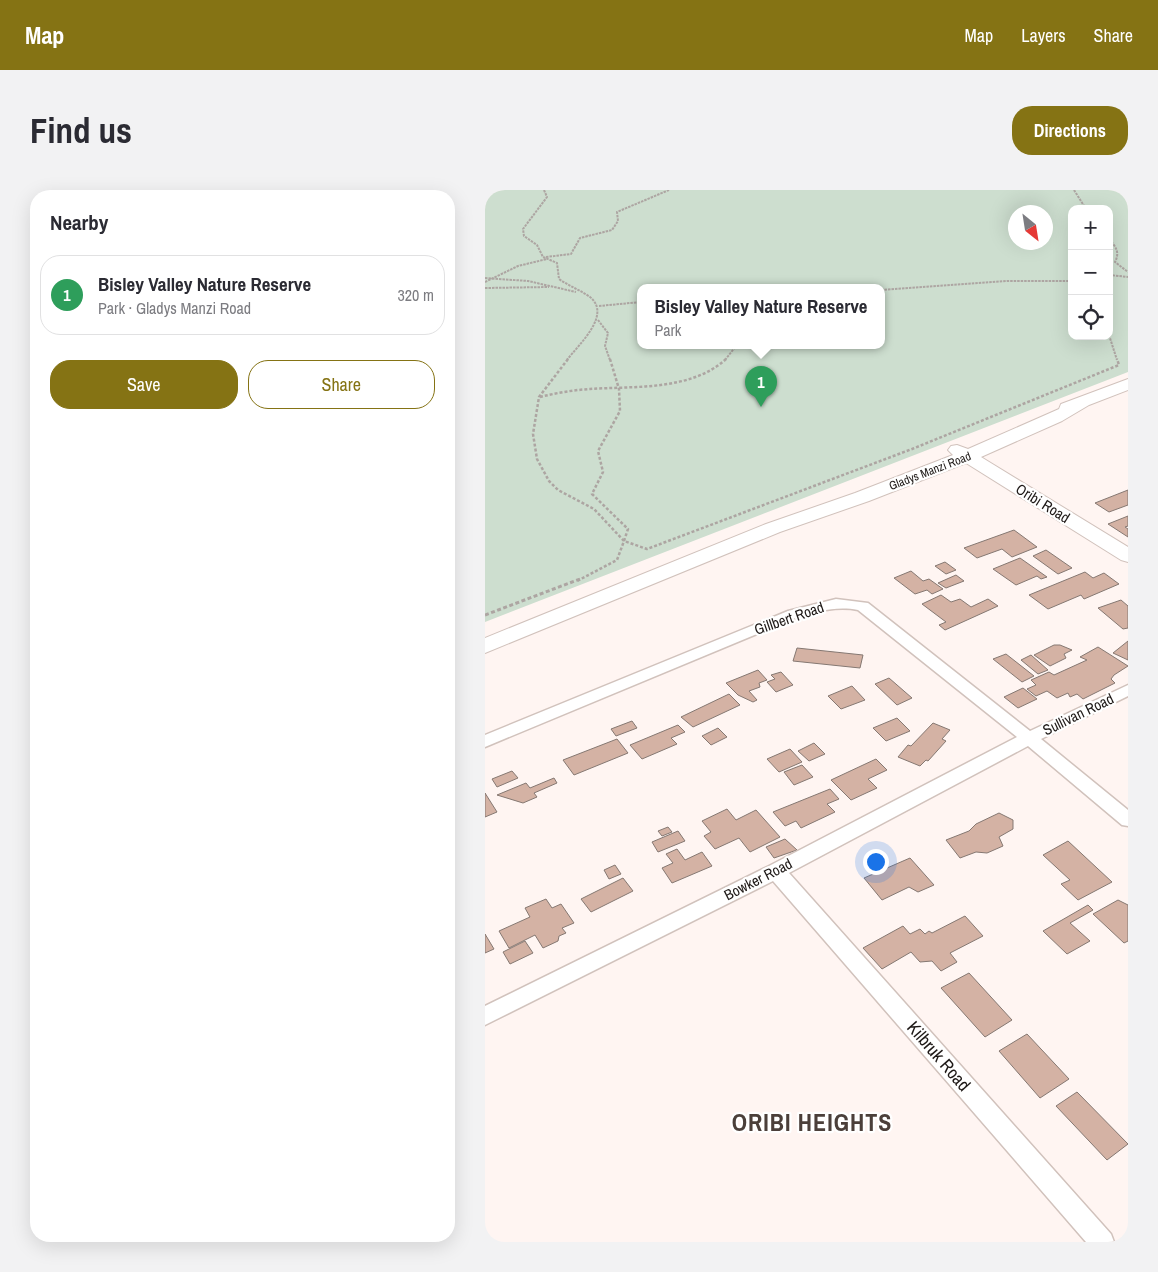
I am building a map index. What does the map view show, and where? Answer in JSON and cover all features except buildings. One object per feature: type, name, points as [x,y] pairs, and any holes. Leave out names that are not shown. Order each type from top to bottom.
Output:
[{"type":"main road","name":"Gladys Manzi Road","points":[[485,646],[773,528],[853,500],[963,453],[1056,417],[1082,403],[1128,384]]},
{"type":"main road","name":"Oribi Road","points":[[963,453],[1128,556]]},
{"type":"street","name":"Gillbert Road","points":[[485,740],[793,614],[837,603],[851,603],[863,606],[1029,738],[1128,820]]},
{"type":"street","name":"Sullivan Road","points":[[1029,738],[1128,690]]},
{"type":"street","name":"Bowker Road","points":[[485,1016],[776,871],[1029,738]]},
{"type":"street","name":"Kilbruk Road","points":[[776,871],[1103,1242]]},
{"type":"path","points":[[544,190],[547,197],[523,229],[524,236],[537,246],[543,257],[557,263],[559,279],[565,285],[595,301],[599,306],[598,320],[539,397],[534,412],[533,452],[545,476],[557,490],[583,501],[597,512],[613,528],[623,542],[647,549],[912,449],[1119,365],[1111,340]]},
{"type":"path","points":[[543,257],[571,254],[573,246],[581,237],[610,232],[615,228],[618,219],[617,212],[669,190]]},
{"type":"path","points":[[1074,190],[1083,205]]},
{"type":"path","points":[[1113,243],[1117,248],[1118,256],[1115,262],[1128,272]]},
{"type":"path","points":[[491,280],[517,266],[548,259]]},
{"type":"path","points":[[1113,275],[1128,276]]},
{"type":"path","points":[[485,280],[520,280],[579,292]]},
{"type":"path","points":[[885,290],[1007,281],[1068,281]]},
{"type":"path","points":[[485,288],[502,285],[528,288],[554,287]]},
{"type":"path","points":[[599,306],[637,302]]},
{"type":"path","points":[[485,615],[577,581],[617,560],[628,529],[592,494],[603,472],[598,451],[620,411],[619,389],[605,346],[608,333],[598,320]]},
{"type":"path","points":[[539,397],[569,391],[647,387],[702,374],[720,364],[733,349]]},
{"type":"green space","points":[[485,190],[1128,190],[1128,372],[485,622]]},
{"type":"place","name":"Bisley Valley Nature Reserve","points":[[761,407]]},
{"type":"district","name":"ORIBI HEIGHTS","points":[[812,1122]]}]
